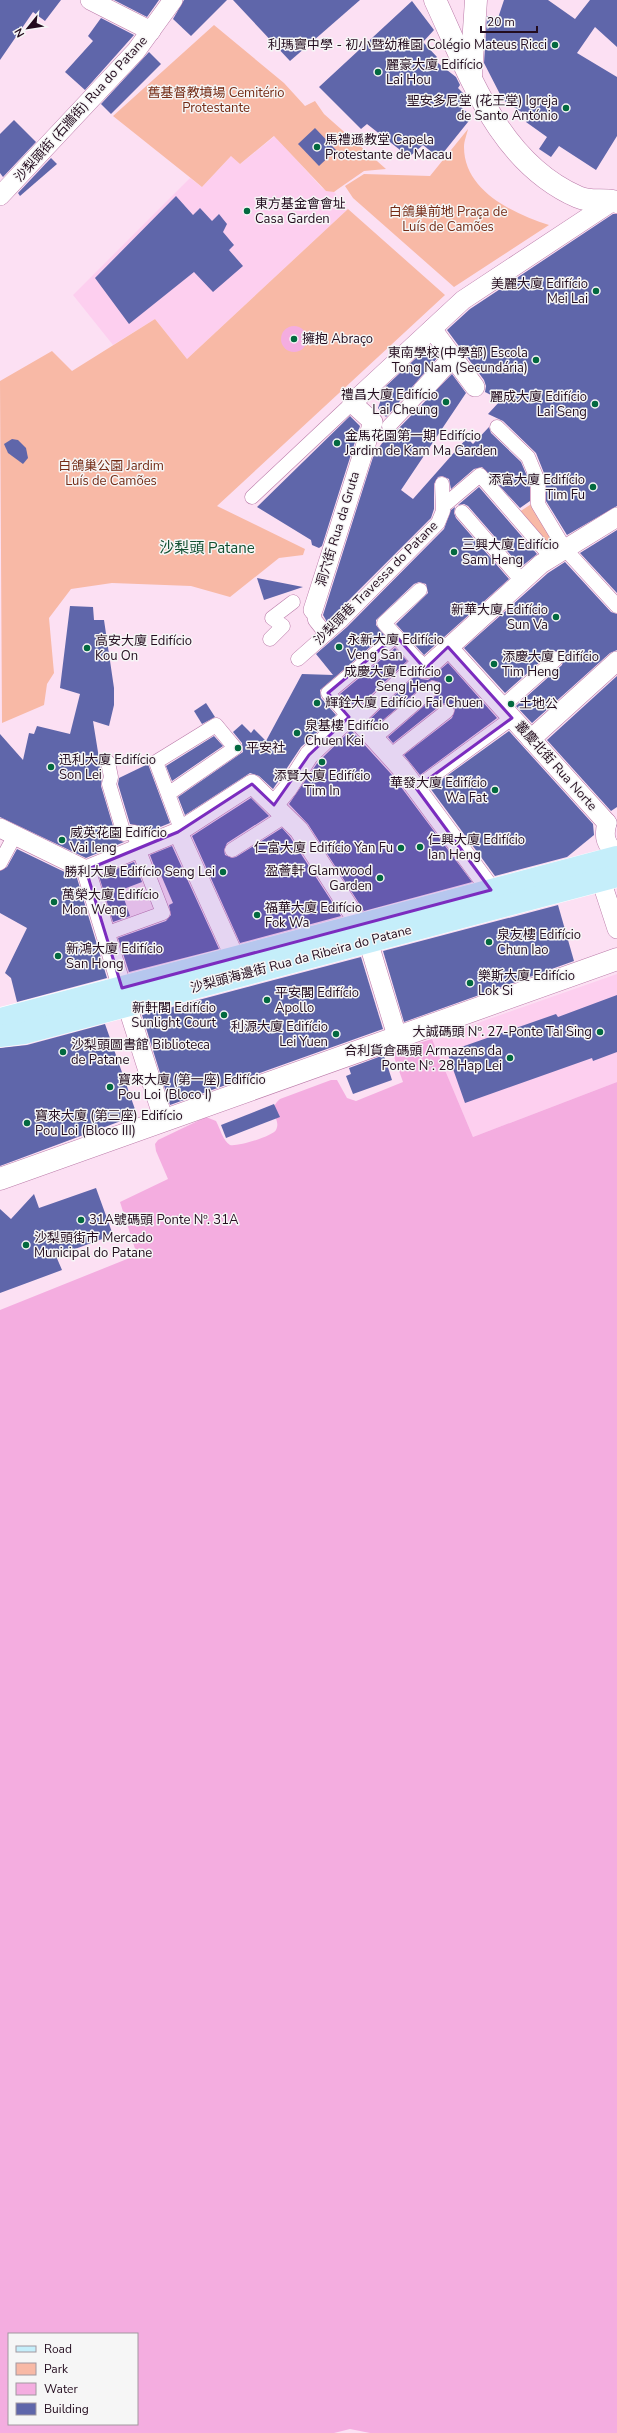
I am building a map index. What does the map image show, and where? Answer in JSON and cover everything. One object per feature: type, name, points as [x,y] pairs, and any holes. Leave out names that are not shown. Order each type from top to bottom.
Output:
[{"type":"main road","points":[[605,873],[617,855]]},
{"type":"main road","name":"沙梨頭海邊街 Rua da Ribeira do Patane","points":[[0,1036],[24,1033],[235,958],[364,933],[491,890],[605,873]]},
{"type":"main road","name":"沙梨頭海邊街 Rua da Ribeira do Patane","points":[[0,1019],[98,994],[125,997],[364,933],[605,873]]},
{"type":"street","points":[[90,0],[151,32]]},
{"type":"street","name":"沙梨頭街 (石牆街) Rua do Patane","points":[[0,196],[136,51],[173,0]]},
{"type":"street","points":[[435,0],[487,112],[504,136],[541,174],[579,198],[595,202],[615,201]]},
{"type":"street","points":[[471,76],[476,0]]},
{"type":"street","points":[[252,497],[463,300],[615,201]]},
{"type":"street","points":[[432,329],[475,387]]},
{"type":"street","name":"洞穴街 Rua da Gruta","points":[[326,634],[315,620],[313,610],[381,424],[422,391],[453,357]]},
{"type":"street","points":[[352,404],[381,424]]},
{"type":"street","points":[[497,427],[528,457],[538,481],[538,504],[558,553]]},
{"type":"street","points":[[445,502],[480,475],[558,553],[617,606]]},
{"type":"street","name":"沙梨頭巷 Travessa do Patane","points":[[298,659],[326,634],[438,523],[445,502],[442,484]]},
{"type":"street","points":[[462,512],[522,580]]},
{"type":"street","points":[[232,850],[279,811],[288,788],[309,755],[352,717],[448,647],[522,580],[558,553],[617,517]]},
{"type":"street","points":[[420,590],[384,623],[422,665]]},
{"type":"street","points":[[270,639],[283,626],[272,618],[293,602]]},
{"type":"street","points":[[396,636],[328,693],[374,738],[390,756],[416,788],[491,890]]},
{"type":"street","name":"叢慶北街 Rua Norte","points":[[448,647],[531,739],[612,820],[604,833],[606,842],[617,855]]},
{"type":"street","points":[[416,788],[507,713],[556,659]]},
{"type":"street","points":[[531,739],[617,661]]},
{"type":"street","points":[[374,738],[433,688]]},
{"type":"street","points":[[390,756],[447,710]]},
{"type":"street","points":[[168,794],[235,748],[216,725],[156,762],[168,794],[179,831],[235,958]]},
{"type":"street","points":[[105,934],[163,913],[138,848],[134,832],[124,834],[109,784],[110,776],[108,762]]},
{"type":"street","points":[[86,870],[179,831],[252,784],[299,830],[364,933],[398,1036]]},
{"type":"street","points":[[0,863],[8,831],[86,870],[164,1121]]},
{"type":"street","points":[[605,873],[617,929]]},
{"type":"street","points":[[0,1179],[617,959]]},
{"type":"highlighted area","points":[[396,636],[425,669],[448,647],[512,718],[416,788],[491,890],[122,988],[86,870],[178,832],[252,784],[274,805],[309,755],[349,717],[328,693]]},
{"type":"shaded area","points":[[275,136],[322,188],[334,192],[348,209],[187,359],[155,319],[113,345],[73,295],[190,178],[202,187],[232,155],[240,164]]},
{"type":"shaded area","points":[[617,974],[617,1082],[473,1137],[432,1039]]},
{"type":"green space","name":"舊基督教墳場 Cemitério Protestante","points":[[214,25],[284,83],[305,106],[315,101],[324,114],[386,169],[364,171],[334,192],[326,191],[274,136],[240,164],[231,156],[202,187],[113,116]]},
{"type":"green space","name":"白鴿巢前地 Praça de Luís de Camões","points":[[468,129],[464,147],[466,163],[472,176],[482,188],[493,198],[507,207],[549,225],[454,287],[353,198],[345,186],[364,174],[430,176]]},
{"type":"green space","name":"白鴿巢公園 Jardim Luís de Camões","points":[[348,209],[445,295],[217,506],[305,549],[303,555],[279,558],[230,597],[191,586],[112,583],[71,589],[49,618],[54,673],[47,684],[44,705],[2,723],[0,381],[52,351],[72,371],[155,319],[187,359]]},
{"type":"green space","points":[[533,503],[558,546],[551,550],[519,512]]},
{"type":"water","points":[[294,326],[303,330],[307,339],[303,348],[294,352],[285,348],[281,339],[285,330]]},
{"type":"water","points":[[432,1039],[473,1137],[617,1082],[617,2433],[370,2433],[350,2429],[334,2433],[0,2433],[0,1310],[137,1255],[120,1202],[168,1179],[156,1151],[155,1144],[158,1140],[206,1117],[216,1121],[230,1145],[247,1143],[269,1135],[276,1130],[277,1122],[274,1108],[280,1099],[331,1080],[337,1080],[347,1098],[356,1101],[403,1082],[392,1051]]},
{"type":"building","points":[[0,0],[61,0],[45,21],[33,12],[0,60]]},
{"type":"building","points":[[114,0],[159,0],[147,17]]},
{"type":"building","points":[[184,0],[227,0],[191,36],[173,19]]},
{"type":"building","points":[[233,0],[360,0],[290,61]]},
{"type":"building","points":[[504,0],[548,0],[575,19],[590,0],[617,0],[617,47],[595,27],[577,53],[617,77],[617,136],[596,170],[559,146],[551,157],[539,149],[547,137],[526,122],[529,117],[503,100],[484,63],[487,16],[498,18]]},
{"type":"building","points":[[412,1],[434,30],[423,42],[437,57],[434,60],[456,77],[460,85],[458,88],[465,95],[459,105],[472,117],[439,158],[423,145],[409,157],[367,124],[361,129],[319,87]]},
{"type":"building","points":[[101,18],[134,35],[85,90],[65,72],[93,41],[88,36]]},
{"type":"building","points":[[149,52],[161,64],[111,114],[101,104]]},
{"type":"building","points":[[14,120],[36,142],[3,177],[0,173],[0,134]]},
{"type":"building","name":"馬禮遜教堂 Capela Protestante de Macau","points":[[315,128],[336,150],[319,166],[298,144]]},
{"type":"building","points":[[51,158],[57,164],[20,196],[18,193]]},
{"type":"building","points":[[176,196],[193,215],[200,208],[212,221],[219,214],[227,224],[223,232],[234,245],[229,250],[243,266],[213,292],[194,272],[129,324],[95,278]]},
{"type":"building","points":[[613,214],[617,214],[617,506],[567,535],[546,501],[546,478],[536,453],[503,421],[488,414],[501,400],[485,392],[486,386],[484,380],[447,330],[470,309]]},
{"type":"building","points":[[430,345],[439,356],[386,417],[378,408],[386,386]]},
{"type":"building","points":[[452,374],[466,393],[401,490],[413,499],[467,438],[473,444],[489,427],[491,433],[521,462],[530,483],[530,501],[520,508],[482,467],[474,469],[451,489],[449,479],[442,476],[438,477],[434,484],[434,509],[431,518],[327,622],[323,615],[374,454],[389,434],[395,432]]},
{"type":"building","points":[[350,416],[360,426],[322,546],[319,548],[312,545],[311,540],[257,507]]},
{"type":"building","points":[[12,439],[18,440],[26,448],[28,458],[23,464],[8,453],[4,444]]},
{"type":"building","points":[[479,487],[537,554],[521,567],[468,506],[464,504],[458,505]]},
{"type":"building","points":[[455,507],[454,513],[456,518],[509,579],[424,655],[396,624],[428,593],[426,584],[419,582],[414,584],[376,620],[376,625],[384,635],[320,690],[321,698],[336,715],[301,747],[273,789],[259,776],[250,773],[185,815],[178,797],[243,752],[242,743],[233,732],[242,724],[251,733],[254,729],[266,741],[302,674],[333,675],[316,654],[347,627],[444,529],[451,510]]},
{"type":"building","points":[[617,530],[617,593],[580,553]]},
{"type":"building","points":[[565,562],[611,612],[617,614],[617,650],[610,653],[532,723],[516,706],[562,665],[564,658],[562,653],[555,651],[550,653],[505,693],[464,648],[548,573]]},
{"type":"building","points":[[257,578],[303,587],[264,600]]},
{"type":"building","points":[[70,606],[93,607],[94,620],[104,620],[114,688],[114,705],[109,726],[93,721],[102,777],[101,786],[116,836],[118,840],[124,842],[86,858],[0,817],[0,734],[23,760],[29,733],[34,734],[37,726],[70,734],[80,694],[60,688]]},
{"type":"building","points":[[395,648],[407,661],[359,706],[349,704],[340,694]]},
{"type":"building","points":[[448,663],[497,718],[420,775],[404,755],[452,718],[455,710],[453,705],[446,703],[442,704],[393,743],[388,737],[438,694],[441,687],[439,682],[432,680],[428,682],[377,725],[371,718],[416,675],[421,679],[428,680]]},
{"type":"building","points":[[617,676],[617,807],[611,811],[547,740]]},
{"type":"building","points":[[206,703],[215,717],[202,724],[194,711]]},
{"type":"building","points":[[351,730],[392,775],[472,882],[364,911],[308,824],[289,804],[318,762]]},
{"type":"building","points":[[509,731],[593,824],[594,835],[567,857],[495,876],[430,788]]},
{"type":"building","points":[[214,736],[223,746],[172,781],[166,766]]},
{"type":"building","points":[[148,764],[170,823],[143,834],[140,826],[130,824],[118,784],[119,778]]},
{"type":"building","points":[[251,798],[269,816],[227,843],[224,850],[225,855],[232,858],[236,857],[282,828],[290,837],[341,916],[240,943],[192,836]]},
{"type":"building","points":[[172,846],[219,949],[129,972],[118,938],[166,921],[171,915],[169,905],[173,903],[161,875],[158,876],[150,855]]},
{"type":"building","points":[[17,849],[77,878],[107,978],[17,1002],[11,978],[5,973],[27,928],[0,913],[0,871],[7,867]]},
{"type":"building","points":[[134,862],[142,882],[121,890],[130,916],[113,922],[99,876]]},
{"type":"building","points":[[558,905],[574,961],[404,1022],[383,951]]},
{"type":"building","points":[[361,957],[383,1029],[170,1105],[142,1015]]},
{"type":"building","name":"合利貨倉碼頭 Armazens da Ponte Nº. 28 Hap Lei","points":[[617,995],[617,1052],[593,1061],[592,1058],[465,1103],[447,1052],[556,1014],[558,1017]]},
{"type":"building","points":[[105,1024],[137,1115],[0,1166],[0,1048],[27,1045]]},
{"type":"building","points":[[384,1055],[392,1080],[353,1094],[346,1076],[351,1074],[349,1068]]},
{"type":"building","points":[[274,1104],[280,1117],[226,1138],[221,1125]]},
{"type":"building","points":[[96,1188],[113,1235],[56,1256],[62,1270],[0,1293],[0,1209],[11,1219],[34,1194],[39,1208]]},
{"type":"place","name":"利瑪竇中學 - 初小暨幼稚園 Colégio Mateus Ricci","points":[[555,45]]},
{"type":"place","name":"麗豪大廈 Edifício Lai Hou","points":[[378,72]]},
{"type":"place","name":"聖安多尼堂 (花王堂) Igreja de Santo António","points":[[566,108]]},
{"type":"place","name":"馬禮遜教堂 Capela Protestante de Macau","points":[[317,147]]},
{"type":"place","name":"東方基金會會址 Casa Garden","points":[[247,211]]},
{"type":"place","name":"美麗大廈 Edifício Mei Lai","points":[[596,291]]},
{"type":"place","name":"擁抱 Abraço","points":[[294,339]]},
{"type":"place","name":"東南學校(中學部) Escola Tong Nam (Secundária)","points":[[536,360]]},
{"type":"place","name":"禮昌大廈 Edifício Lai Cheung","points":[[446,402]]},
{"type":"place","name":"麗成大廈 Edifício Lai Seng","points":[[595,404]]},
{"type":"place","name":"金馬花園第一期 Edifício Jardim de Kam Ma Garden","points":[[337,443]]},
{"type":"place","name":"添富大廈 Edifício Tim Fu","points":[[593,487]]},
{"type":"place","name":"三興大廈 Edifício Sam Heng","points":[[454,552]]},
{"type":"place","name":"新華大廈 Edifício Sun Va","points":[[556,617]]},
{"type":"place","name":"永新大廈 Edifício Veng San","points":[[339,647]]},
{"type":"place","name":"高安大廈 Edifício Kou On","points":[[87,648]]},
{"type":"place","name":"添慶大廈 Edifício Tim Heng","points":[[494,664]]},
{"type":"place","name":"成慶大廈 Edifício Seng Heng","points":[[449,679]]},
{"type":"place","name":"輝銓大廈 Edifício Fai Chuen","points":[[317,703]]},
{"type":"place","name":"土地公","points":[[511,704]]},
{"type":"place","name":"泉基樓 Edifício Chuen Kei","points":[[297,733]]},
{"type":"place","name":"平安社","points":[[238,748]]},
{"type":"place","name":"添賢大廈 Edifício Tim In","points":[[322,762]]},
{"type":"place","name":"迅利大廈 Edifício Son Lei","points":[[51,767]]},
{"type":"place","name":"華發大廈 Edifício Wa Fat","points":[[495,790]]},
{"type":"place","name":"威英花園 Edifício Vai Ieng","points":[[62,840]]},
{"type":"place","name":"仁興大廈 Edifício Ian Heng","points":[[420,847]]},
{"type":"place","name":"仁富大廈 Edifício Yan Fu","points":[[401,848]]},
{"type":"place","name":"勝利大廈 Edifício Seng Lei","points":[[223,872]]},
{"type":"place","name":"盈薈軒 Glamwood Garden","points":[[380,878]]},
{"type":"place","name":"萬榮大廈 Edifício Mon Weng","points":[[54,902]]},
{"type":"place","name":"福華大廈 Edifício Fok Wa","points":[[257,915]]},
{"type":"place","name":"泉友樓 Edifício Chun Iao","points":[[489,942]]},
{"type":"place","name":"新鴻大廈 Edifício San Hong","points":[[58,956]]},
{"type":"place","name":"樂斯大廈 Edifício Lok Si","points":[[470,983]]},
{"type":"place","name":"平安閣 Edifício Apollo","points":[[267,1000]]},
{"type":"place","name":"新軒閣 Edifício Sunlight Court","points":[[224,1015]]},
{"type":"place","name":"大誠碼頭 Nº. 27-Ponte Tai Sing","points":[[600,1032]]},
{"type":"place","name":"利源大廈 Edifício Lei Yuen","points":[[336,1034]]},
{"type":"place","name":"沙梨頭圖書館 Biblioteca de Patane","points":[[63,1052]]},
{"type":"place","name":"合利貨倉碼頭 Armazens da Ponte Nº. 28 Hap Lei","points":[[510,1058]]},
{"type":"place","name":"寶來大廈 (第一座) Edifício Pou Loi (Bloco I)","points":[[110,1087]]},
{"type":"place","name":"寶來大廈 (第三座) Edifício Pou Loi (Bloco III)","points":[[27,1123]]},
{"type":"place","name":"31A號碼頭 Ponte Nº. 31A","points":[[81,1220]]},
{"type":"place","name":"沙梨頭街市 Mercado Municipal do Patane","points":[[26,1245]]},
{"type":"district","name":"沙梨頭 Patane","points":[[207,548]]}]
